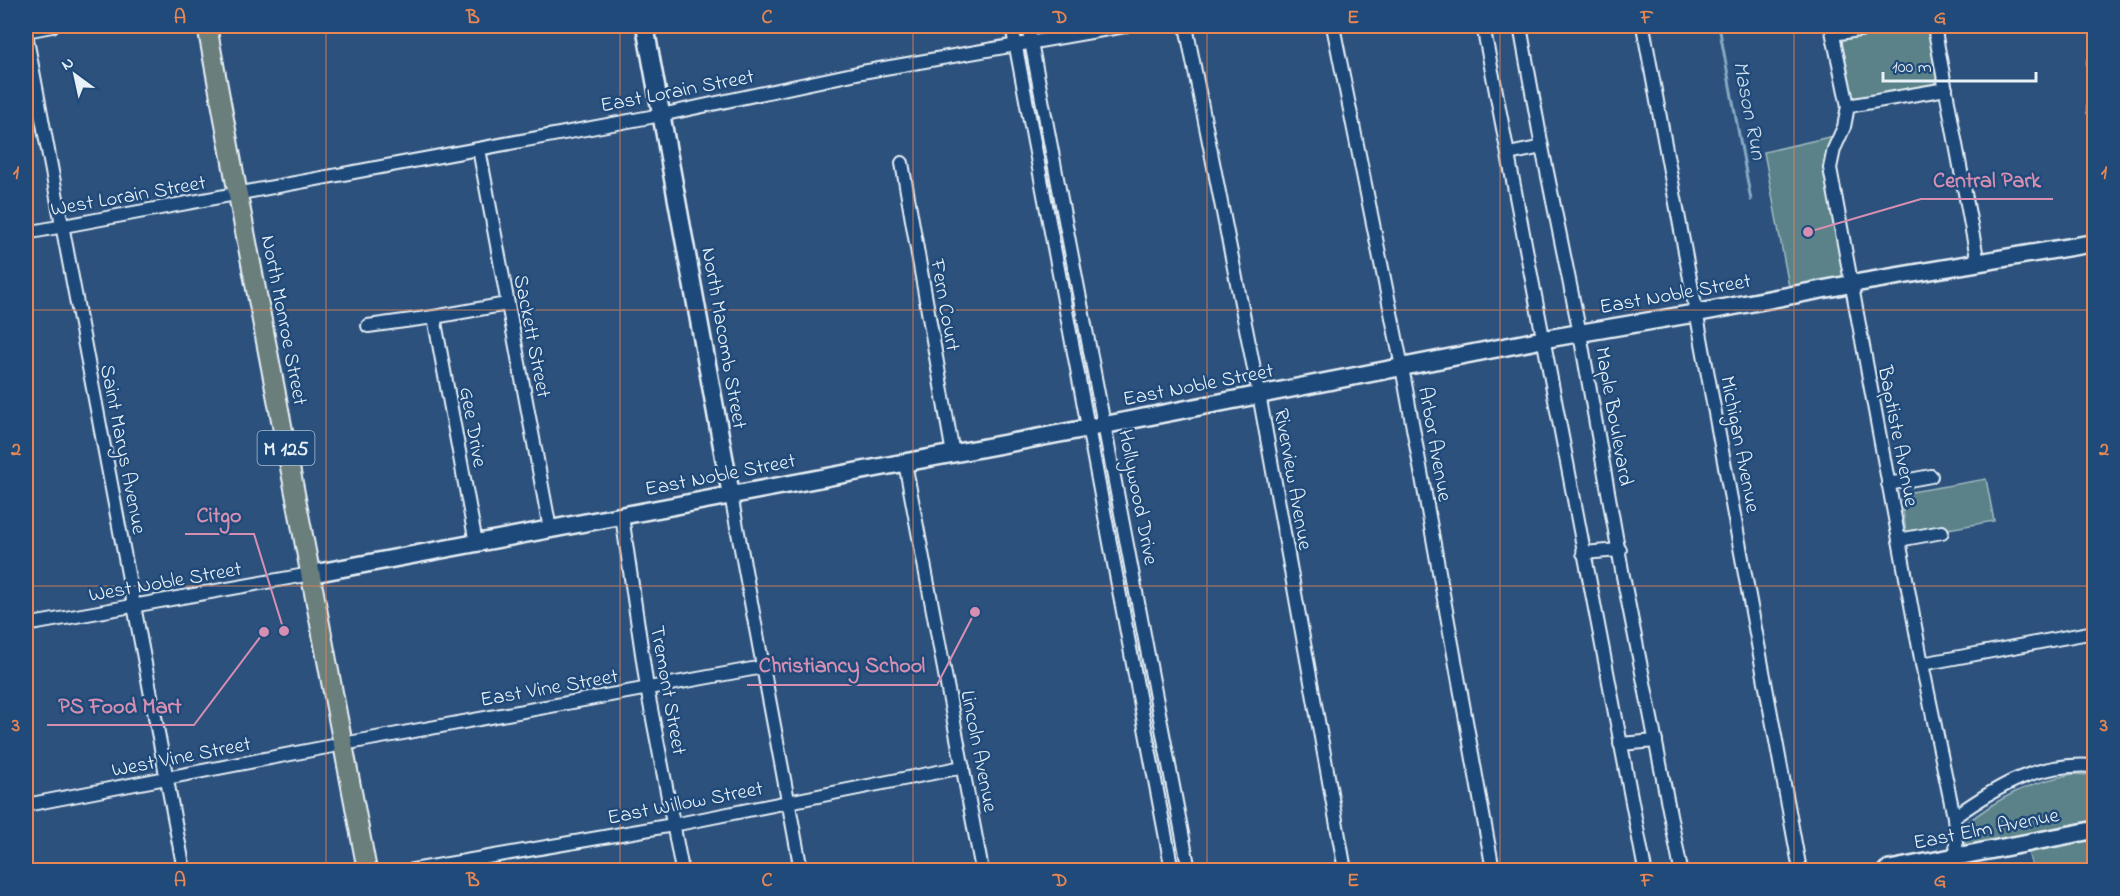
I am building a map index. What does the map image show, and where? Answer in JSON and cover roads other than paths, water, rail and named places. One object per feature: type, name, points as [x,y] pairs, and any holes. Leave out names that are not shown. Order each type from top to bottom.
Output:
[{"type":"main road","name":"North Monroe Street","points":[[207,26],[367,870]]},
{"type":"street","points":[[26,32],[52,26]]},
{"type":"street","name":"North Macomb Street","points":[[645,26],[801,870]]},
{"type":"street","name":"Hollywood Drive","points":[[1012,26],[1172,870]]},
{"type":"street","name":"Hollywood Drive","points":[[1028,26],[1189,870]]},
{"type":"street","name":"East Lorain Street","points":[[238,195],[661,115],[862,72],[1125,26]]},
{"type":"street","name":"Riverview Avenue","points":[[1186,26],[1259,394],[1345,870]]},
{"type":"street","name":"Arbor Avenue","points":[[1333,26],[1402,367],[1494,870]]},
{"type":"street","points":[[1483,26],[1545,339],[1583,553],[1645,870]]},
{"type":"street","name":"Maple Boulevard","points":[[1520,26],[1681,870]]},
{"type":"street","name":"Michigan Avenue","points":[[1643,26],[1800,870]]},
{"type":"street","points":[[1832,30],[1884,26]]},
{"type":"street","points":[[1934,26],[1978,264]]},
{"type":"street","name":"Baptiste Avenue","points":[[1832,30],[1848,106],[1844,127],[1834,149],[1830,168],[1922,664],[1954,817],[1957,856]]},
{"type":"street","name":"Saint Marys Avenue","points":[[26,32],[60,226],[184,870]]},
{"type":"street","points":[[2094,62],[2094,110]]},
{"type":"street","points":[[1848,106],[1946,89]]},
{"type":"street","points":[[1509,154],[1542,147]]},
{"type":"street","name":"Sackett Street","points":[[479,149],[550,529]]},
{"type":"street","name":"Fern Court","points":[[902,163],[953,454]]},
{"type":"street","name":"West Lorain Street","points":[[26,233],[238,195]]},
{"type":"street","name":"East Noble Street","points":[[310,574],[953,454],[1545,339],[2094,243]]},
{"type":"street","points":[[368,326],[507,304]]},
{"type":"street","name":"Gee Drive","points":[[434,317],[476,543]]},
{"type":"street","name":"Lincoln Avenue","points":[[905,463],[982,870]]},
{"type":"street","points":[[1888,484],[1931,476]]},
{"type":"street","name":"Tremont Street","points":[[622,516],[647,688],[681,870]]},
{"type":"street","points":[[1899,540],[1942,532]]},
{"type":"street","points":[[1583,553],[1620,550]]},
{"type":"street","name":"West Noble Street","points":[[26,625],[310,574]]},
{"type":"street","points":[[1922,664],[2094,632]]},
{"type":"street","name":"East Vine Street","points":[[343,744],[763,667]]},
{"type":"street","points":[[1620,744],[1656,741]]},
{"type":"street","name":"West Vine Street","points":[[26,805],[343,744]]},
{"type":"street","points":[[1954,817],[1992,791],[2026,774],[2057,767],[2094,766]]},
{"type":"street","name":"East Willow Street","points":[[413,870],[673,825],[963,767]]},
{"type":"street","name":"East Elm Avenue","points":[[1887,870],[2094,830]]},
{"type":"waterway","name":"Mason Run","points":[[1719,26],[1751,200]]},
{"type":"place","name":"Central Park","points":[[1808,232]]},
{"type":"place","name":"Christiancy School","points":[[975,612]]},
{"type":"place","name":"Citgo","points":[[284,631]]},
{"type":"place","name":"PS Food Mart","points":[[264,632]]}]
